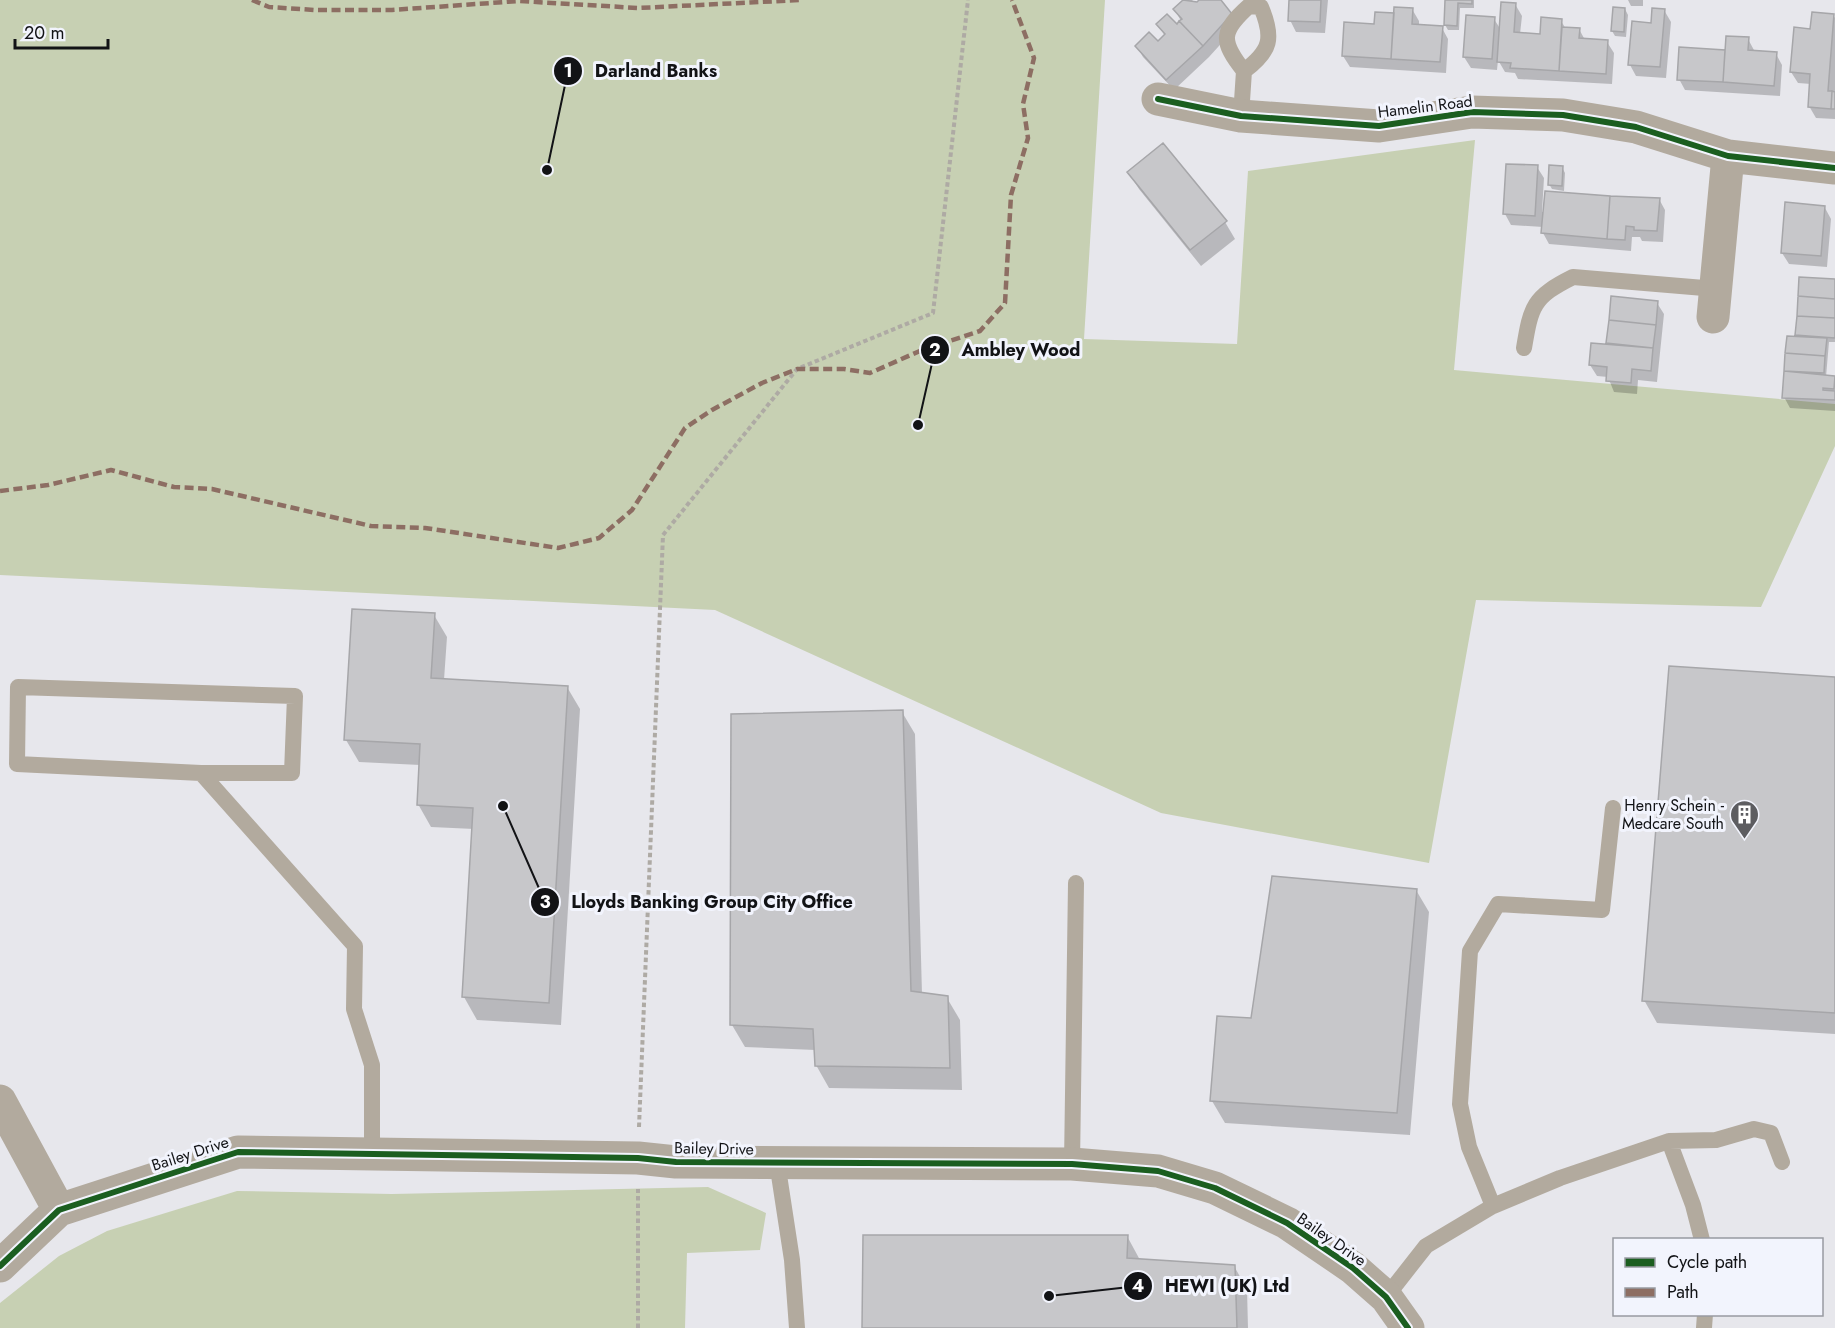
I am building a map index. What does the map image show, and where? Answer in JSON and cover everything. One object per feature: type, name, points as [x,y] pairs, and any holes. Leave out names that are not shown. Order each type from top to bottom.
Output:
[{"type":"street","name":"Hamelin Road","points":[[1158,99],[1241,116],[1379,126],[1472,112],[1563,115],[1636,128],[1728,156],[1835,168]]},
{"type":"street","points":[[1714,303],[1728,156]]},
{"type":"street","points":[[0,1101],[59,1210]]},
{"type":"street","name":"Bailey Drive","points":[[0,1266],[59,1210],[238,1152],[372,1152],[638,1158],[676,1162],[1072,1164],[1158,1171],[1215,1188],[1287,1223],[1353,1268],[1386,1298],[1408,1328]]},
{"type":"lane","points":[[1241,116],[1244,71]]},
{"type":"lane","points":[[1524,348],[1530,311],[1555,286],[1573,277],[1714,303]]},
{"type":"lane","points":[[201,773],[292,773],[295,696],[18,687],[17,764],[201,773],[355,946],[354,1009],[372,1065],[372,1152]]},
{"type":"lane","points":[[1493,1206],[1469,1147],[1460,1104],[1470,951],[1498,904],[1602,910],[1613,808]]},
{"type":"lane","points":[[1072,1164],[1076,883]]},
{"type":"lane","points":[[1386,1298],[1426,1246],[1493,1206],[1560,1178],[1669,1141],[1716,1140],[1754,1129],[1771,1133],[1782,1162]]},
{"type":"lane","points":[[1669,1141],[1693,1205],[1702,1238]]},
{"type":"lane","points":[[777,1162],[792,1260],[797,1328]]},
{"type":"path","points":[[638,1328],[638,1158],[663,535],[797,369],[933,313],[968,0]]},
{"type":"green space","points":[[0,0],[1105,0],[1084,339],[1237,344],[1248,171],[1475,140],[1454,370],[1835,404],[1835,446],[1761,607],[1476,600],[1429,863],[1161,813],[715,610],[0,575]]},
{"type":"green space","points":[[708,1187],[766,1213],[760,1250],[687,1253],[685,1328],[0,1328],[0,1303],[59,1256],[107,1231],[237,1191],[392,1194]]},
{"type":"building","points":[[1183,0],[1197,2],[1199,0],[1221,0],[1232,14],[1203,46],[1179,21],[1182,19],[1173,9]]},
{"type":"building","points":[[1289,0],[1321,0],[1320,22],[1288,21]]},
{"type":"building","points":[[1445,0],[1472,0],[1472,4],[1458,3],[1457,26],[1444,25]]},
{"type":"building","points":[[1501,2],[1516,3],[1514,32],[1540,34],[1541,17],[1562,19],[1559,71],[1510,68],[1511,63],[1497,62]]},
{"type":"building","points":[[1394,7],[1413,8],[1412,24],[1443,26],[1440,62],[1391,59]]},
{"type":"building","points":[[1613,7],[1625,8],[1624,32],[1611,31]]},
{"type":"building","points":[[1652,8],[1665,9],[1660,67],[1628,65],[1632,21],[1651,23]]},
{"type":"building","points":[[1375,12],[1394,13],[1391,59],[1342,56],[1344,22],[1374,24]]},
{"type":"building","points":[[1812,12],[1834,14],[1828,91],[1832,91],[1831,109],[1808,107],[1810,74],[1790,72],[1794,27],[1810,29]]},
{"type":"building","points":[[1167,14],[1177,24],[1179,21],[1203,46],[1166,80],[1135,46],[1149,32],[1158,41],[1165,34],[1156,24]]},
{"type":"building","points":[[1466,15],[1495,17],[1492,59],[1463,57]]},
{"type":"building","points":[[1562,27],[1580,28],[1579,38],[1608,40],[1606,74],[1559,71]]},
{"type":"building","points":[[1726,36],[1749,37],[1748,50],[1777,52],[1774,86],[1723,82]]},
{"type":"building","points":[[1679,47],[1725,50],[1723,82],[1677,80]]},
{"type":"building","points":[[1832,91],[1835,92],[1835,109],[1831,109]]},
{"type":"building","points":[[1163,143],[1227,221],[1190,250],[1127,172]]},
{"type":"building","points":[[1506,164],[1538,165],[1535,216],[1503,214]]},
{"type":"building","points":[[1549,165],[1563,166],[1562,186],[1548,185]]},
{"type":"building","points":[[1545,191],[1610,196],[1607,239],[1541,233]]},
{"type":"building","points":[[1610,196],[1660,198],[1657,231],[1634,230],[1634,227],[1626,226],[1625,240],[1607,239]]},
{"type":"building","points":[[1785,202],[1825,206],[1821,256],[1781,253]]},
{"type":"building","points":[[1799,277],[1835,279],[1835,299],[1798,296]]},
{"type":"building","points":[[1611,296],[1658,301],[1656,325],[1609,320]]},
{"type":"building","points":[[1798,296],[1835,299],[1835,318],[1797,316]]},
{"type":"building","points":[[1797,316],[1835,318],[1835,338],[1795,335]]},
{"type":"building","points":[[1609,320],[1656,325],[1653,348],[1606,343]]},
{"type":"building","points":[[1787,336],[1827,338],[1825,356],[1785,353]]},
{"type":"building","points":[[1591,343],[1653,348],[1651,371],[1632,369],[1631,383],[1606,381],[1607,367],[1589,365]]},
{"type":"building","points":[[1785,353],[1825,356],[1824,373],[1784,371]]},
{"type":"building","points":[[1784,371],[1835,376],[1834,389],[1823,388],[1823,390],[1835,391],[1835,400],[1782,398]]},
{"type":"building","points":[[352,609],[435,613],[431,678],[568,686],[549,1003],[462,997],[473,808],[417,805],[420,744],[344,740]]},
{"type":"building","name":"Henry Schein - Medcare South","points":[[1669,666],[1835,677],[1835,1013],[1642,1001]]},
{"type":"building","points":[[903,710],[911,991],[948,996],[950,1068],[815,1066],[813,1029],[730,1025],[731,714]]},
{"type":"building","points":[[1272,876],[1417,889],[1397,1113],[1210,1101],[1217,1016],[1251,1018]]},
{"type":"building","points":[[863,1235],[1128,1235],[1127,1258],[1235,1265],[1237,1328],[862,1328]]},
{"type":"marked path","points":[[252,0],[269,7],[314,10],[392,10],[519,1],[638,8],[801,0]]},
{"type":"marked path","points":[[0,491],[48,485],[111,470],[174,487],[212,489],[371,526],[425,528],[558,548],[599,538],[632,510],[685,428],[712,410],[762,383],[797,369],[844,369],[870,373],[922,350],[980,331],[1005,303],[1011,195],[1028,138],[1023,104],[1034,58],[1012,0]]},
{"type":"cycle path","points":[[1158,99],[1241,116],[1379,126],[1472,112],[1563,115],[1636,127],[1728,156],[1835,168]]},
{"type":"cycle path","points":[[0,1266],[59,1210],[238,1152],[638,1158],[676,1162],[1072,1164],[1158,1171],[1215,1188],[1287,1223],[1353,1268],[1386,1297],[1408,1328]]},
{"type":"place","name":"Darland Banks","points":[[547,170]]},
{"type":"place","name":"Ambley Wood","points":[[918,425]]},
{"type":"place","name":"Lloyds Banking Group City Office","points":[[503,806]]},
{"type":"place","name":"Henry Schein - Medcare South","points":[[1745,840]]},
{"type":"place","name":"HEWI (UK) Ltd","points":[[1049,1296]]}]
